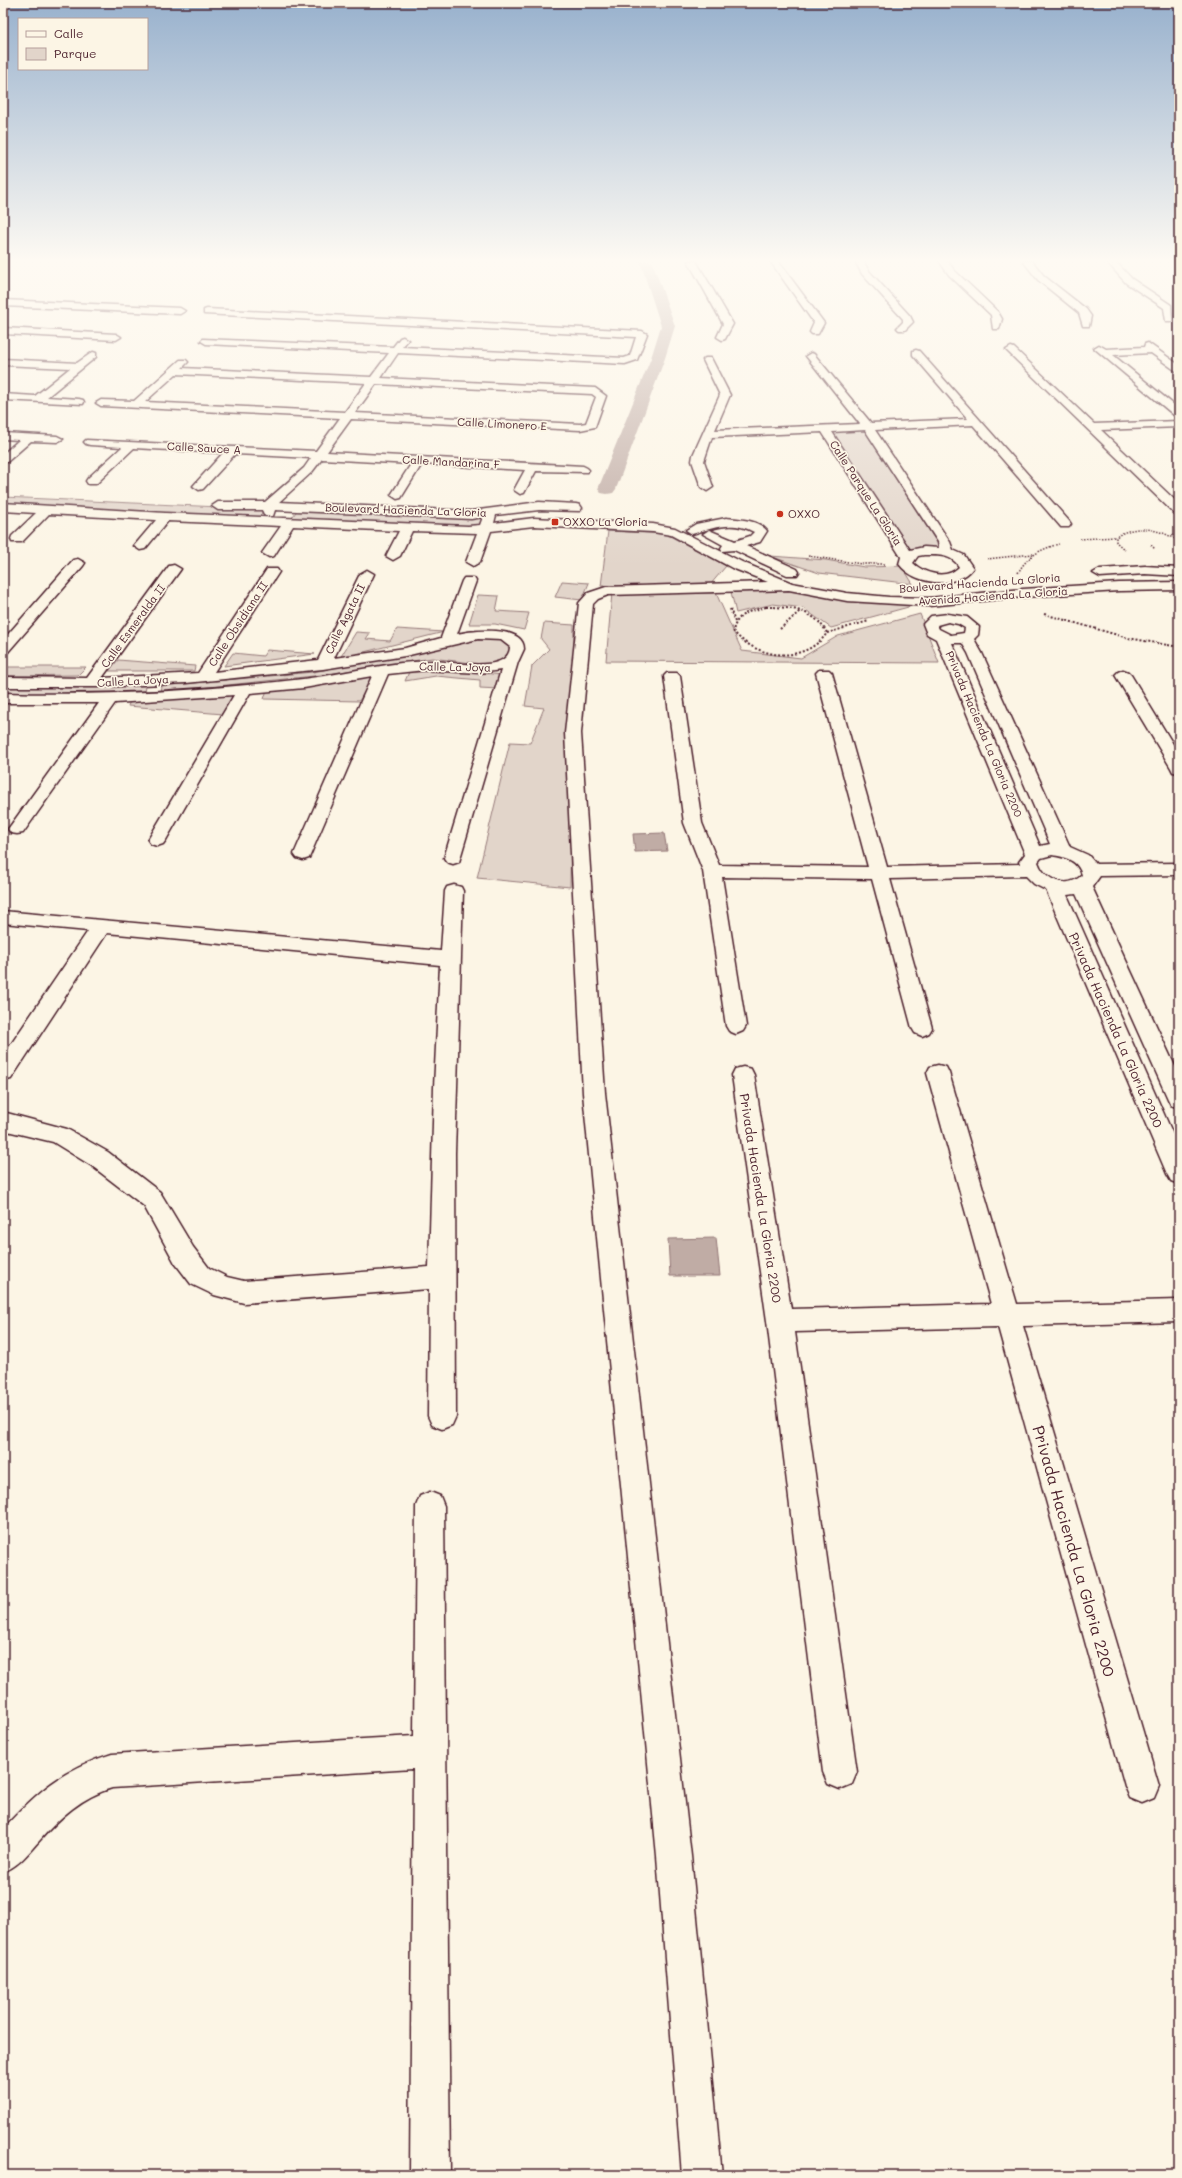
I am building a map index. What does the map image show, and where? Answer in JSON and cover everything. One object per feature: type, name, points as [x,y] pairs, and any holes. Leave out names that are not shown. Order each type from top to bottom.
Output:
[{"type":"street","points":[[15,363],[80,366]]},
{"type":"street","points":[[38,399],[84,363]]},
{"type":"street","points":[[136,405],[182,363]]},
{"type":"street","points":[[269,523],[268,506],[308,470],[387,363]]},
{"type":"street","points":[[707,487],[698,461],[725,395],[724,390],[709,363]]},
{"type":"street","points":[[816,363],[868,427],[944,542],[947,552]]},
{"type":"street","points":[[925,363],[1065,524]]},
{"type":"street","points":[[1024,363],[1179,511]]},
{"type":"street","points":[[1116,363],[1179,414]]},
{"type":"street","points":[[1169,363],[1179,370]]},
{"type":"street","points":[[173,371],[373,381]]},
{"type":"street","name":"Calle Limonero E","points":[[101,403],[585,427],[592,422],[601,396],[599,393],[373,381]]},
{"type":"street","points":[[3,397],[79,402]]},
{"type":"street","points":[[709,434],[977,422]]},
{"type":"street","points":[[1092,427],[1179,424]]},
{"type":"street","name":"Calle Parque La Gloria","points":[[825,429],[910,564],[936,619]]},
{"type":"street","points":[[3,436],[57,439]]},
{"type":"street","points":[[3,460],[29,438]]},
{"type":"street","name":"Calle Sauce A","points":[[90,442],[319,454]]},
{"type":"street","points":[[92,481],[132,444]]},
{"type":"street","points":[[199,486],[232,450]]},
{"type":"street","name":"Calle Mandarina F","points":[[319,454],[583,470]]},
{"type":"street","points":[[397,495],[419,460]]},
{"type":"street","points":[[520,490],[532,467]]},
{"type":"street","points":[[306,506],[303,498],[303,491],[308,470]]},
{"type":"street","points":[[3,495],[179,505]]},
{"type":"street","name":"Boulevard Hacienda La Gloria","points":[[209,506],[306,506],[470,515],[491,514],[514,508],[539,506],[587,509]]},
{"type":"street","name":"Boulevard Hacienda La Gloria","points":[[3,507],[165,518],[269,523],[486,529]]},
{"type":"street","points":[[17,539],[46,510]]},
{"type":"street","points":[[473,562],[491,514]]},
{"type":"street","points":[[653,515],[698,528],[734,546],[791,571],[805,575]]},
{"type":"street","points":[[140,546],[165,518]]},
{"type":"street","name":"Avenida Hacienda La Gloria","points":[[486,529],[534,522],[653,528],[680,535],[737,565],[789,586],[847,597],[889,601],[929,602],[1023,592],[1119,587],[1179,586]]},
{"type":"street","points":[[680,535],[718,522],[737,522],[751,525],[761,531],[760,535],[755,539],[713,552]]},
{"type":"street","points":[[269,553],[289,523]]},
{"type":"street","points":[[393,556],[407,528]]},
{"type":"street","points":[[955,618],[955,600],[958,583],[966,568],[964,562],[957,556],[947,552],[924,551],[910,564],[939,578],[958,583]]},
{"type":"street","points":[[3,649],[78,563]]},
{"type":"street","name":"Calle Esmeralda II","points":[[91,683],[174,569]]},
{"type":"street","points":[[1084,575],[1145,570],[1179,572]]},
{"type":"street","name":"Calle Obsidiana II","points":[[203,677],[272,572]]},
{"type":"street","name":"Calle Agata II","points":[[323,665],[367,574]]},
{"type":"street","points":[[447,641],[469,581]]},
{"type":"street","name":"Boulevard Hacienda La Gloria","points":[[922,588],[958,583]]},
{"type":"street","name":"Boulevard Hacienda La Gloria","points":[[854,585],[900,589]]},
{"type":"street","points":[[702,2175],[674,1856],[594,1093],[574,741],[574,718],[586,604],[593,596],[606,591],[789,586]]},
{"type":"street","points":[[936,619],[955,618],[962,620],[972,627],[973,631],[966,638],[955,639],[942,637]]},
{"type":"street","name":"Privada Hacienda La Gloria 2200","points":[[936,619],[930,624],[930,628],[942,637],[1032,862]]},
{"type":"street","name":"Calle La Joya","points":[[3,682],[91,683],[154,681],[203,677],[323,665],[411,652],[473,635],[493,634],[507,637],[517,645],[518,652],[511,663],[498,667],[480,669],[441,665],[415,666],[245,689],[150,697],[110,699],[3,698]]},
{"type":"street","name":"Privada Hacienda La Gloria 2200","points":[[966,638],[975,653],[1062,850]]},
{"type":"street","points":[[453,858],[511,663]]},
{"type":"street","points":[[303,854],[382,671]]},
{"type":"street","points":[[824,673],[922,1028]]},
{"type":"street","points":[[1123,675],[1179,768]]},
{"type":"street","points":[[672,676],[693,823],[712,871],[736,1026]]},
{"type":"street","points":[[150,697],[154,681]]},
{"type":"street","points":[[158,840],[245,689]]},
{"type":"street","points":[[17,829],[110,699]]},
{"type":"street","points":[[712,871],[878,873],[1032,862],[1051,849],[1062,850],[1080,858],[1086,878],[1179,1099]]},
{"type":"street","points":[[1032,862],[1043,882],[1054,886],[1069,888],[1086,878],[1179,869]]},
{"type":"street","name":"Privada Hacienda La Gloria 2200","points":[[1054,886],[1179,1174]]},
{"type":"street","points":[[442,1416],[441,1277],[449,959],[454,890]]},
{"type":"street","points":[[3,917],[449,959]]},
{"type":"street","points":[[3,1073],[101,927]]},
{"type":"street","name":"Privada Hacienda La Gloria 2200","points":[[938,1073],[1142,1786]]},
{"type":"street","name":"Privada Hacienda La Gloria 2200","points":[[743,1075],[780,1321],[840,1772]]},
{"type":"street","points":[[3,1121],[59,1135],[100,1159],[152,1199],[184,1255],[200,1276],[223,1287],[244,1292],[441,1277]]},
{"type":"street","name":"Privada Hacienda La Gloria 2200","points":[[780,1321],[1179,1311]]},
{"type":"street","points":[[430,1506],[430,2175]]},
{"type":"street","points":[[3,1855],[57,1799],[74,1784],[93,1775],[112,1771],[430,1751]]},
{"type":"path","points":[[1130,553],[1116,542],[1116,537],[1121,532],[1144,529],[1179,536]]},
{"type":"path","points":[[1170,535],[1179,541]]},
{"type":"path","points":[[964,562],[1035,554]]},
{"type":"path","points":[[803,555],[862,564],[910,564]]},
{"type":"path","points":[[782,607],[800,610],[813,615],[824,624],[827,633],[823,642],[811,650],[793,653],[767,652],[754,648],[740,641],[734,631],[735,622],[741,615],[752,610],[782,607]]},
{"type":"path","points":[[780,629],[800,610]]},
{"type":"green space","points":[[864,430],[941,549],[909,551],[832,432]]},
{"type":"green space","points":[[3,497],[263,509],[260,518],[166,514],[3,504]]},
{"type":"green space","points":[[298,509],[482,517],[479,527],[291,519]]},
{"type":"green space","points":[[608,531],[666,534],[726,566],[710,585],[601,586]]},
{"type":"green space","points":[[770,556],[826,560],[864,567],[902,566],[913,584],[819,573]]},
{"type":"green space","points":[[562,581],[589,583],[582,600],[555,597]]},
{"type":"green space","points":[[790,590],[912,606],[831,628],[803,608],[773,604],[736,613],[731,592]]},
{"type":"green space","points":[[612,593],[716,593],[742,651],[801,658],[838,636],[920,614],[939,663],[606,661]]},
{"type":"green space","points":[[478,595],[499,596],[496,611],[529,613],[524,630],[495,624],[469,624]]},
{"type":"green space","points":[[544,623],[574,625],[570,887],[477,878],[510,742],[530,743],[544,708],[525,706],[532,666],[549,649],[541,639]]},
{"type":"green space","points":[[397,629],[444,632],[340,658],[356,632],[370,633],[366,639],[390,641]]},
{"type":"green space","points":[[488,637],[504,640],[512,648],[507,659],[487,665],[432,658],[314,676],[160,692],[161,686],[313,672]]},
{"type":"green space","points":[[267,650],[315,654],[224,666],[233,653],[263,656]]},
{"type":"green space","points":[[118,660],[195,666],[194,671],[109,671]]},
{"type":"green space","points":[[3,667],[86,667],[78,675],[3,676]]},
{"type":"green space","points":[[459,671],[503,675],[498,689],[480,688],[480,680],[436,676],[405,681],[409,672]]},
{"type":"green space","points":[[374,675],[359,701],[264,699],[267,690]]},
{"type":"green space","points":[[146,684],[145,694],[3,695],[3,686],[70,688]]},
{"type":"green space","points":[[233,695],[223,714],[128,706],[130,701]]},
{"type":"shaded area","points":[[664,833],[667,851],[635,852],[633,834]]},
{"type":"shaded area","points":[[716,1238],[720,1276],[670,1276],[668,1239]]},
{"type":"waterway","points":[[607,489],[630,426],[656,363]]},
{"type":"place","name":"OXXO","points":[[780,514]]},
{"type":"place","name":"OXXO La Gloria","points":[[555,522]]}]
